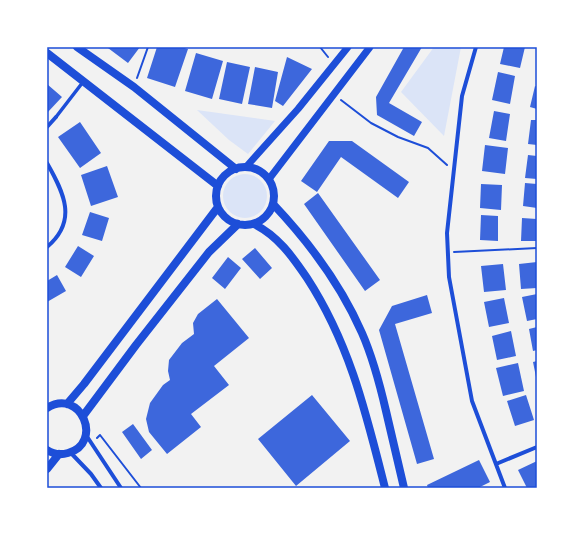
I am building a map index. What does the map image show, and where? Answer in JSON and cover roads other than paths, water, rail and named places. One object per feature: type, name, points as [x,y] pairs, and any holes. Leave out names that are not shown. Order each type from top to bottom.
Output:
[{"type":"main road","points":[[77,47],[134,88],[236,168]]},
{"type":"main road","points":[[47,52],[83,82],[218,186]]},
{"type":"main road","points":[[246,167],[255,169],[262,173],[269,180],[274,191],[273,204],[266,216],[254,224],[249,225],[229,221],[218,207],[216,200],[218,186],[222,178],[228,172],[236,168],[246,167]]},
{"type":"main road","points":[[273,204],[294,226],[332,278],[346,300],[363,334],[382,392],[404,488]]},
{"type":"main road","points":[[67,404],[84,384],[218,207]]},
{"type":"main road","points":[[83,416],[136,345],[209,252],[238,224]]},
{"type":"main road","points":[[254,224],[270,232],[293,257],[319,296],[330,318],[347,355],[364,403],[385,488]]},
{"type":"main road","points":[[47,408],[55,404],[67,404],[74,407],[83,416],[86,423],[86,435],[80,446],[70,452],[59,454],[47,450]]},
{"type":"main road","points":[[47,469],[59,454]]},
{"type":"street","points":[[246,167],[298,109],[348,47]]},
{"type":"street","points":[[269,180],[370,47]]},
{"type":"street","points":[[476,47],[462,96],[447,233],[447,252],[449,277],[472,401],[505,488]]},
{"type":"street","points":[[47,127],[83,82]]},
{"type":"street","points":[[47,163],[59,184],[64,201],[66,217],[61,232],[47,247]]},
{"type":"street","points":[[86,435],[121,488]]},
{"type":"street","points":[[496,464],[537,447]]},
{"type":"street","points":[[70,452],[91,474],[100,488]]}]
